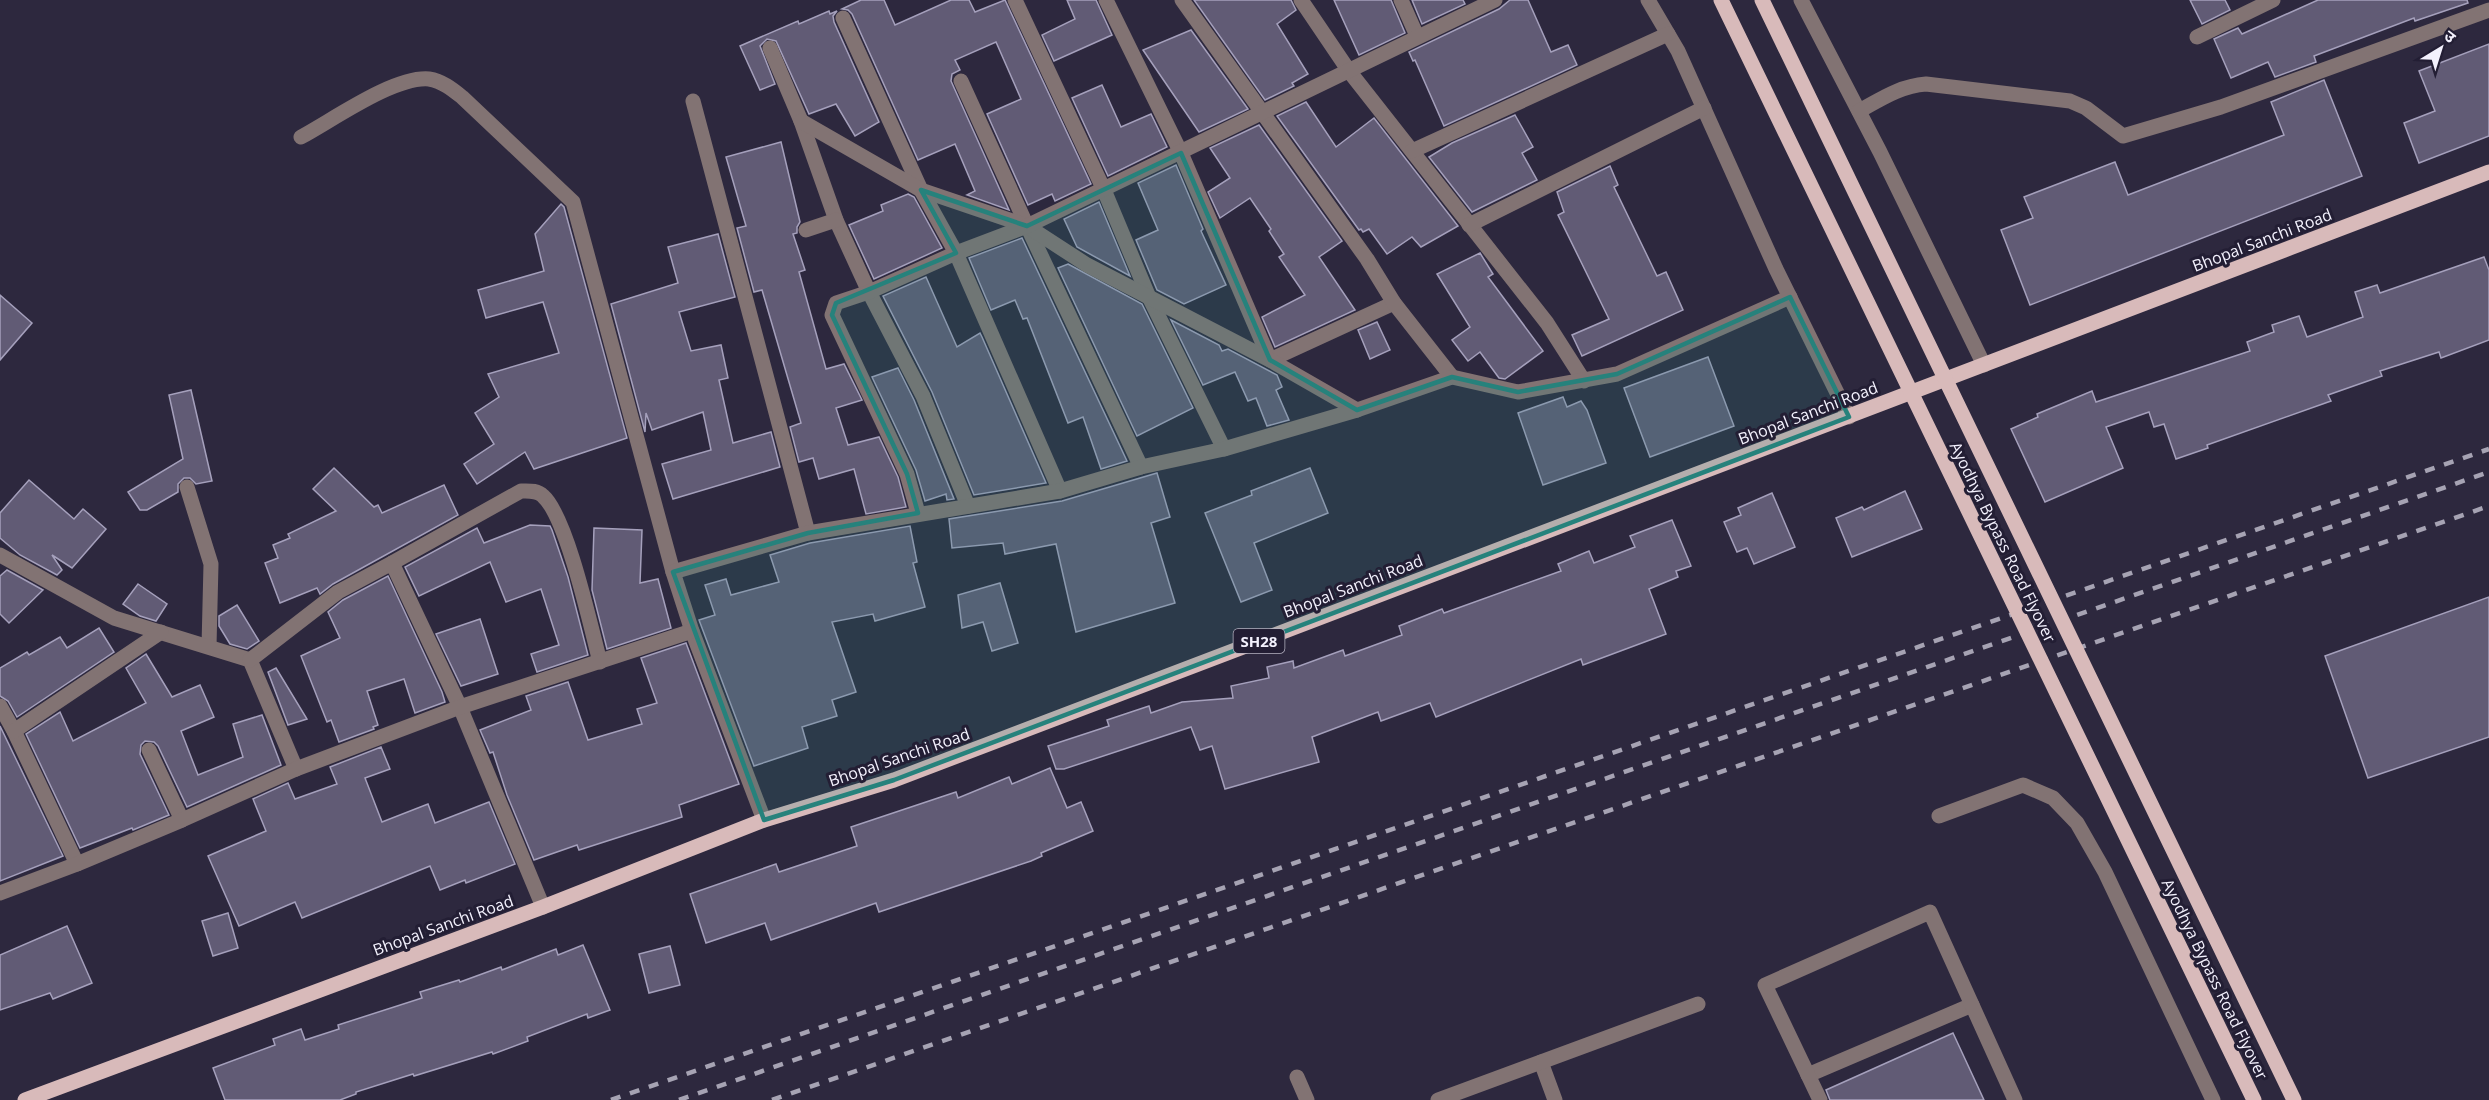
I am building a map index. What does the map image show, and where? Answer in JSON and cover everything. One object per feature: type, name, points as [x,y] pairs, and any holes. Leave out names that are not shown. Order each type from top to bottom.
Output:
[{"type":"main road","name":"Ayodhya Bypass Road Flyover","points":[[1720,0],[2254,1100]]},
{"type":"main road","name":"Ayodhya Bypass Road Flyover","points":[[1762,0],[2294,1100]]},
{"type":"main road","name":"Bhopal Sanchi Road","points":[[25,1100],[543,907],[764,820],[894,780],[2489,172]]},
{"type":"street","points":[[1015,0],[1104,190],[1148,295],[1224,448]]},
{"type":"street","points":[[1106,0],[1181,153],[1270,360]]},
{"type":"street","points":[[1182,0],[1367,259],[1395,303],[1452,377]]},
{"type":"street","points":[[1301,0],[1349,71],[1547,323],[1584,381]]},
{"type":"street","points":[[1401,0],[1418,36]]},
{"type":"street","points":[[918,513],[907,474],[832,315],[836,303],[869,292],[956,253],[1027,226],[1495,0]]},
{"type":"street","points":[[1648,0],[1668,34],[1704,108],[1790,297],[1849,417]]},
{"type":"street","points":[[1801,0],[1859,111],[1984,365]]},
{"type":"street","points":[[2197,37],[2273,0]]},
{"type":"street","points":[[1859,111],[1911,85],[1926,84],[2070,101],[2085,108],[2123,136],[2222,107],[2489,10]]},
{"type":"street","points":[[843,18],[921,190],[956,253],[1060,491]]},
{"type":"street","points":[[1412,152],[1668,34]]},
{"type":"street","points":[[770,48],[801,121],[836,220],[869,292],[923,396],[968,506]]},
{"type":"street","points":[[301,137],[393,86],[411,80],[430,79],[447,85],[462,97],[573,202],[673,572],[692,631],[764,820]]},
{"type":"street","points":[[961,81],[1141,467]]},
{"type":"street","points":[[693,101],[808,533]]},
{"type":"street","points":[[1469,225],[1704,108]]},
{"type":"street","points":[[801,121],[921,190],[1027,226],[1087,265],[1270,360],[1357,410]]},
{"type":"street","points":[[806,230],[836,220]]},
{"type":"street","points":[[673,572],[808,533],[1060,491],[1141,467],[1224,448],[1357,410],[1452,377],[1518,392],[1617,375],[1790,297]]},
{"type":"street","points":[[1270,360],[1395,303]]},
{"type":"street","points":[[187,487],[211,564],[209,646]]},
{"type":"street","points":[[250,660],[338,592],[521,491],[534,491],[544,496],[571,553],[600,662]]},
{"type":"street","points":[[0,555],[114,618],[250,660],[296,769]]},
{"type":"street","points":[[392,563],[460,707],[543,907]]},
{"type":"street","points":[[0,893],[77,864],[296,769],[460,707],[692,631]]},
{"type":"street","points":[[14,731],[161,632]]},
{"type":"street","points":[[0,706],[77,864]]},
{"type":"street","points":[[149,750],[182,820]]},
{"type":"street","points":[[1939,816],[2023,786],[2053,798],[2077,823],[2105,872],[2213,1100]]},
{"type":"street","points":[[1820,1100],[1765,985],[1930,912],[2014,1100]]},
{"type":"street","points":[[1438,1100],[1698,1004]]},
{"type":"street","points":[[1808,1075],[1972,1005]]},
{"type":"street","points":[[1541,1062],[1556,1100]]},
{"type":"street","points":[[1297,1077],[1306,1100]]},
{"type":"highlighted area","points":[[1181,153],[1270,360],[1357,410],[1452,377],[1518,392],[1617,374],[1790,297],[1849,417],[894,780],[764,820],[673,572],[808,533],[918,513],[907,474],[832,315],[836,303],[956,253],[921,190],[1027,226]]},
{"type":"building","points":[[861,0],[884,0],[895,25],[951,0],[969,0],[975,12],[1005,0],[1091,184],[1055,201],[1052,194],[1028,205],[987,114],[1021,99],[996,42],[955,60],[960,70],[952,74],[951,81],[1009,210],[967,195],[975,191],[955,144],[918,160],[852,14],[842,9]]},
{"type":"building","points":[[1067,0],[1096,0],[1112,35],[1054,61],[1042,35],[1075,19]]},
{"type":"building","points":[[1194,0],[1291,0],[1296,10],[1277,24],[1308,74],[1292,83],[1294,86],[1265,100]]},
{"type":"building","points":[[1334,0],[1391,0],[1405,33],[1359,55]]},
{"type":"building","points":[[1412,0],[1463,0],[1465,4],[1422,24]]},
{"type":"building","points":[[1510,0],[1528,0],[1551,52],[1568,45],[1577,65],[1444,126],[1415,60],[1413,61],[1409,52],[1499,9]]},
{"type":"building","points":[[2190,0],[2225,0],[2230,10],[2202,24]]},
{"type":"building","points":[[2318,0],[2467,0],[2468,3],[2415,21],[2414,18],[2314,56],[2316,62],[2275,77],[2268,62],[2231,78],[2214,39],[2238,28],[2242,34]]},
{"type":"building","points":[[829,11],[830,14],[837,11],[833,16],[834,22],[879,122],[855,136],[836,104],[809,114],[776,41],[767,39],[760,46],[775,84],[760,90],[740,46],[798,21],[799,24]]},
{"type":"building","points":[[1191,30],[1248,109],[1199,132],[1143,50]]},
{"type":"building","points":[[2489,44],[2489,136],[2419,163],[2404,123],[2435,111],[2419,71]]},
{"type":"building","points":[[2324,80],[2362,176],[2030,305],[2001,230],[2033,218],[2024,197],[2115,162],[2128,195],[2284,135],[2271,102]]},
{"type":"building","points":[[1102,85],[1121,127],[1151,114],[1167,147],[1108,176],[1072,98]]},
{"type":"building","points":[[1306,102],[1336,147],[1374,118],[1458,226],[1421,247],[1412,237],[1387,254],[1369,229],[1363,232],[1359,230],[1277,116]]},
{"type":"building","points":[[1515,115],[1533,147],[1522,153],[1537,180],[1472,212],[1429,157],[1452,143]]},
{"type":"building","points":[[1259,125],[1342,241],[1319,257],[1355,310],[1275,347],[1262,317],[1305,295],[1279,257],[1284,254],[1269,231],[1271,229],[1250,198],[1220,218],[1208,192],[1230,178],[1210,148]]},
{"type":"building","points":[[781,142],[800,222],[797,233],[793,234],[805,270],[799,272],[826,369],[844,364],[862,400],[836,408],[848,445],[879,437],[898,477],[906,507],[866,514],[854,469],[819,479],[813,458],[799,462],[790,427],[801,423],[762,290],[754,292],[737,228],[746,226],[726,157]]},
{"type":"building","points":[[1176,165],[1203,229],[1201,231],[1226,285],[1184,304],[1157,290],[1136,240],[1158,230],[1138,183]]},
{"type":"building","points":[[1610,166],[1618,185],[1614,187],[1657,276],[1666,272],[1683,310],[1582,356],[1572,335],[1609,319],[1558,215],[1564,212],[1557,192]]},
{"type":"building","points":[[908,194],[914,197],[942,248],[874,279],[849,225],[883,211],[881,205]]},
{"type":"building","points":[[1099,202],[1130,276],[1077,247],[1064,219]]},
{"type":"building","points":[[561,204],[564,207],[627,438],[534,469],[525,452],[477,484],[464,464],[494,444],[475,413],[499,397],[488,374],[559,353],[543,302],[486,318],[478,290],[544,271],[535,234]]},
{"type":"building","points":[[718,234],[735,297],[679,312],[691,351],[721,345],[728,378],[719,380],[733,443],[771,432],[780,467],[673,499],[662,464],[711,450],[703,412],[652,430],[646,413],[645,432],[611,304],[678,283],[668,247]]},
{"type":"building","points":[[1022,238],[1127,461],[1101,469],[1083,417],[1068,423],[1027,318],[1023,319],[1015,300],[991,310],[969,258]]},
{"type":"building","points":[[1480,253],[1493,274],[1488,277],[1543,351],[1505,379],[1499,378],[1480,352],[1468,361],[1452,340],[1470,327],[1437,274]]},
{"type":"building","points":[[2484,257],[2489,270],[2489,340],[2441,358],[2439,352],[2380,371],[2382,376],[2328,395],[2331,401],[2207,445],[2208,448],[2176,459],[2164,424],[2154,427],[2149,412],[2106,427],[2123,468],[2045,502],[2011,429],[2038,417],[2037,414],[2092,391],[2096,402],[2250,351],[2247,342],[2274,332],[2272,325],[2299,316],[2307,337],[2363,317],[2355,292],[2377,285],[2380,293]]},
{"type":"building","points":[[1068,264],[1142,304],[1193,408],[1137,436],[1058,268]]},
{"type":"building","points":[[926,277],[957,347],[980,333],[1046,483],[974,495],[932,392],[883,296]]},
{"type":"building","points":[[0,295],[32,323],[0,360]]},
{"type":"building","points":[[1171,320],[1219,345],[1222,351],[1228,349],[1277,375],[1282,387],[1276,390],[1289,420],[1267,426],[1256,398],[1248,401],[1235,372],[1203,385]]},
{"type":"building","points":[[1377,322],[1390,350],[1370,359],[1358,330]]},
{"type":"building","points":[[1708,357],[1734,426],[1650,457],[1624,388]]},
{"type":"building","points":[[898,368],[914,400],[954,499],[947,500],[946,494],[925,501],[916,470],[872,377]]},
{"type":"building","points":[[191,390],[212,481],[196,484],[190,478],[184,478],[178,484],[178,492],[147,510],[140,510],[128,492],[183,459],[169,395]]},
{"type":"building","points":[[1563,397],[1567,407],[1581,401],[1587,410],[1606,463],[1543,485],[1518,413]]},
{"type":"building","points":[[334,468],[374,507],[378,505],[382,513],[444,485],[458,515],[333,584],[320,594],[317,588],[280,603],[265,563],[278,558],[273,545],[290,538],[288,534],[336,511],[313,489]]},
{"type":"building","points":[[1310,468],[1328,513],[1254,543],[1272,590],[1241,602],[1205,513],[1252,495],[1251,491]]},
{"type":"building","points":[[1157,473],[1170,517],[1151,523],[1175,603],[1076,632],[1056,544],[1005,554],[1003,543],[952,548],[949,519],[1062,501]]},
{"type":"building","points":[[29,480],[74,519],[83,509],[106,529],[72,568],[52,555],[62,570],[57,575],[20,555],[0,538],[0,513]]},
{"type":"building","points":[[1905,491],[1922,529],[1852,557],[1836,518],[1862,507],[1864,510]]},
{"type":"building","points":[[1772,493],[1795,547],[1754,564],[1747,548],[1737,552],[1724,522],[1741,515],[1738,508]]},
{"type":"building","points":[[1672,520],[1691,566],[1676,571],[1678,577],[1649,589],[1666,634],[1583,665],[1581,659],[1436,717],[1430,703],[1381,721],[1378,712],[1312,737],[1319,762],[1225,789],[1212,746],[1200,750],[1191,727],[1064,769],[1056,769],[1048,746],[1109,726],[1107,720],[1149,706],[1151,713],[1182,702],[1233,698],[1231,686],[1269,678],[1267,667],[1293,661],[1294,668],[1343,650],[1345,656],[1402,635],[1399,626],[1442,609],[1444,613],[1561,571],[1558,564],[1589,551],[1594,563],[1635,547],[1630,536]]},
{"type":"building","points":[[530,525],[550,526],[552,530],[568,577],[588,655],[537,672],[531,654],[559,645],[541,589],[506,602],[490,562],[419,596],[405,567],[477,528],[484,543]]},
{"type":"building","points":[[910,526],[917,562],[913,563],[925,607],[875,621],[873,614],[832,622],[856,692],[832,700],[837,716],[802,727],[808,748],[754,766],[699,620],[715,615],[705,585],[726,579],[731,595],[779,582],[770,555],[810,543]]},
{"type":"building","points":[[594,528],[642,530],[640,583],[658,579],[671,628],[607,649],[592,590]]},
{"type":"building","points":[[7,570],[43,590],[9,623],[0,614],[0,576]]},
{"type":"building","points":[[388,576],[445,702],[415,713],[404,679],[367,691],[378,725],[373,727],[374,729],[339,742],[331,720],[327,722],[301,656],[340,638],[328,612],[343,600]]},
{"type":"building","points":[[1000,583],[1018,643],[992,651],[983,622],[962,628],[958,595]]},
{"type":"building","points":[[138,584],[167,604],[156,621],[140,616],[123,604]]},
{"type":"building","points":[[2489,597],[2489,737],[2368,778],[2325,656]]},
{"type":"building","points":[[237,605],[259,641],[247,649],[230,644],[219,626],[219,616]]},
{"type":"building","points":[[480,619],[498,674],[461,686],[436,634]]},
{"type":"building","points":[[99,628],[114,652],[17,717],[8,701],[0,696],[0,668],[27,652],[29,655],[60,637],[67,648]]},
{"type":"building","points":[[686,643],[739,784],[679,805],[682,817],[579,850],[577,845],[534,860],[507,795],[493,752],[490,753],[480,730],[531,710],[526,696],[568,682],[588,740],[642,724],[637,709],[657,703],[641,658]]},
{"type":"building","points":[[146,654],[172,697],[200,685],[214,717],[181,731],[198,775],[243,757],[233,724],[262,715],[281,765],[187,807],[158,746],[154,742],[145,741],[141,745],[140,754],[169,815],[80,848],[26,734],[60,712],[73,741],[146,703],[126,668]]},
{"type":"building","points":[[276,668],[307,719],[288,725],[268,672]]},
{"type":"building","points":[[0,726],[63,856],[0,881]]},
{"type":"building","points":[[381,747],[390,769],[365,778],[382,822],[428,804],[435,823],[489,802],[515,864],[466,883],[465,880],[440,890],[430,866],[302,918],[295,902],[239,926],[208,856],[266,831],[253,799],[288,783],[295,799],[337,784],[330,767]]},
{"type":"building","points":[[1050,768],[1067,808],[1081,802],[1093,831],[1041,853],[1042,856],[1031,861],[879,912],[876,903],[771,940],[765,923],[706,943],[690,894],[776,864],[779,872],[857,846],[851,827],[956,792],[958,798],[1009,777],[1012,784]]},
{"type":"building","points":[[228,913],[238,948],[213,956],[202,921]]},
{"type":"building","points":[[67,926],[92,983],[53,999],[50,993],[0,1010],[0,955]]},
{"type":"building","points":[[583,945],[610,1010],[588,1018],[587,1014],[527,1037],[528,1041],[493,1054],[492,1052],[414,1076],[413,1074],[356,1092],[340,1100],[225,1100],[213,1068],[275,1045],[273,1039],[301,1029],[305,1040],[339,1029],[338,1025],[422,998],[420,992],[459,980],[460,982],[501,967],[502,970],[556,949],[558,955]]},
{"type":"building","points":[[670,946],[680,985],[649,993],[639,954]]},
{"type":"building","points":[[1953,1033],[1984,1100],[1830,1100],[1826,1090]]},
{"type":"railway","points":[[611,1100],[2489,449]]},
{"type":"railway","points":[[679,1100],[2489,472]]},
{"type":"railway","points":[[772,1100],[2489,506]]}]
